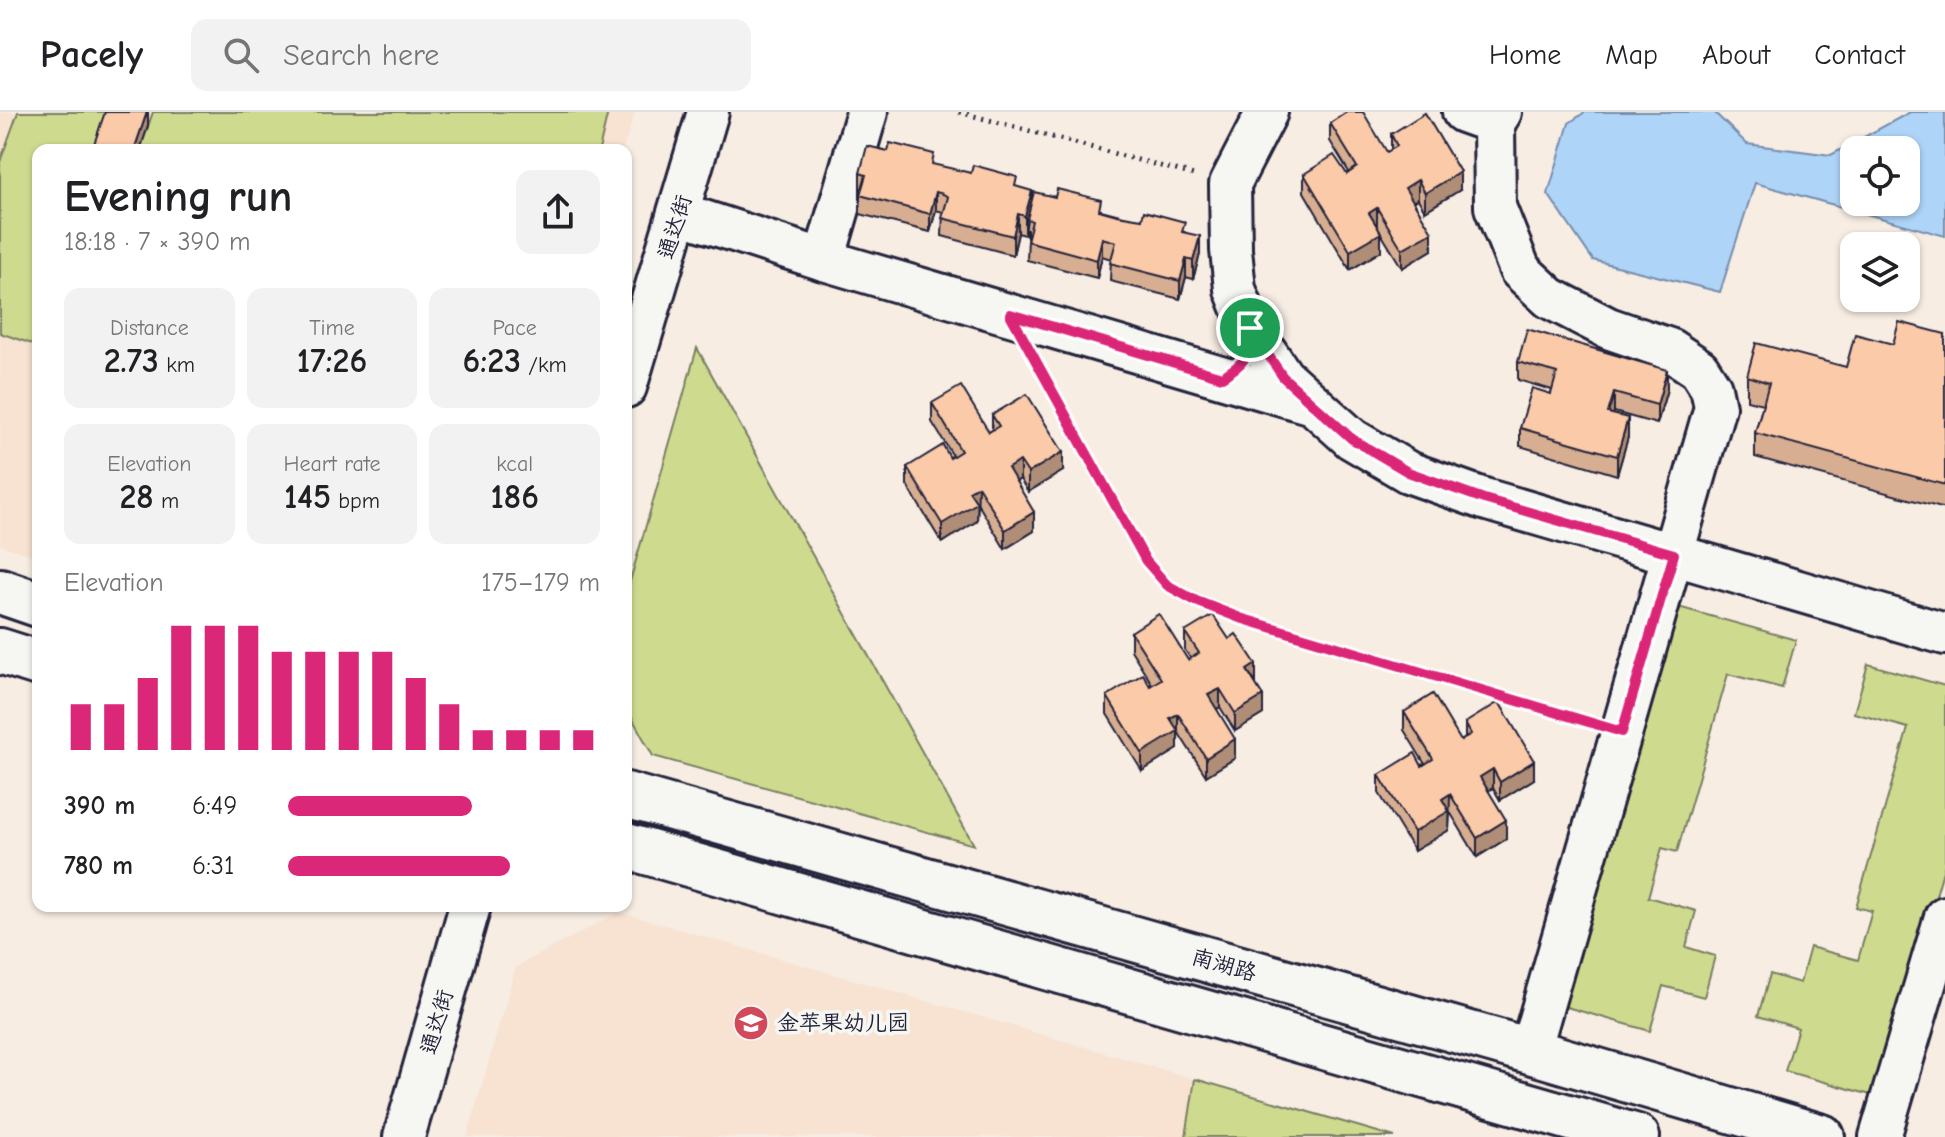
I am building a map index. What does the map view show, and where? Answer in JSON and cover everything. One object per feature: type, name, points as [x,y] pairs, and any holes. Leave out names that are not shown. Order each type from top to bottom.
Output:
[{"type":"main road","points":[[0,591],[32,602]]},
{"type":"main road","points":[[0,651],[32,661]]},
{"type":"main road","name":"南湖路","points":[[632,797],[1530,1051],[1822,1137]]},
{"type":"main road","points":[[632,848],[1637,1137]]},
{"type":"street","name":"通达街","points":[[632,367],[708,112]]},
{"type":"street","points":[[824,260],[867,112]]},
{"type":"street","points":[[1267,112],[1230,184],[1235,289],[1250,328],[1283,377],[1352,439],[1408,472],[1484,499],[1945,634]]},
{"type":"street","points":[[1486,116],[1495,207],[1520,270],[1550,298],[1608,328],[1669,349],[1699,369],[1711,388],[1715,407],[1530,1051]]},
{"type":"street","points":[[679,213],[824,260],[1313,404]]},
{"type":"street","points":[[1222,377],[1242,364],[1249,352],[1250,328]]},
{"type":"street","name":"通达街","points":[[404,1137],[468,912]]},
{"type":"street","points":[[1880,1137],[1945,917]]},
{"type":"path","points":[[959,112],[1230,184]]},
{"type":"path","points":[[1010,314],[1146,561],[1167,585],[1196,601],[1240,618],[1622,732]]},
{"type":"shaded area","points":[[0,112],[635,112],[625,144],[32,144],[32,555],[0,545]]},
{"type":"shaded area","name":"金苹果幼儿园","points":[[619,912],[1195,1079],[1186,1137],[467,1137],[516,967]]},
{"type":"green space","points":[[18,112],[111,112],[100,144],[32,144],[32,344],[0,333],[0,162]]},
{"type":"green space","points":[[153,112],[608,112],[600,144],[142,144]]},
{"type":"green space","points":[[697,348],[974,845],[653,756],[632,718],[632,574]]},
{"type":"green space","points":[[1671,605],[1796,640],[1782,688],[1728,674],[1677,852],[1662,848],[1648,897],[1696,911],[1686,947],[1715,956],[1704,997],[1663,986],[1650,1031],[1556,1004]]},
{"type":"green space","points":[[1868,664],[1945,686],[1945,864],[1878,1097],[1785,1071],[1798,1028],[1758,1016],[1770,974],[1800,983],[1810,947],[1858,960],[1872,911],[1856,907],[1908,728],[1854,713]]},
{"type":"green space","points":[[1195,1079],[1395,1137],[1186,1137]]},
{"type":"water","points":[[1585,112],[1714,112],[1747,144],[1831,155],[1840,150],[1840,207],[1755,183],[1720,292],[1593,260],[1548,194],[1569,123]]},
{"type":"water","points":[[1910,112],[1945,112],[1945,236],[1873,216],[1920,216],[1920,136],[1866,136]]},
{"type":"building","points":[[105,112],[147,112],[136,144],[94,144]]},
{"type":"building","points":[[1347,112],[1363,112],[1387,152],[1397,146],[1391,134],[1425,113],[1460,172],[1425,193],[1418,180],[1405,188],[1432,232],[1402,249],[1377,208],[1369,213],[1381,233],[1350,251],[1304,174],[1334,155],[1347,174],[1357,167],[1330,123]]},
{"type":"building","points":[[890,143],[934,154],[932,164],[971,173],[973,165],[1017,177],[1015,186],[1032,191],[1025,216],[1018,214],[1013,236],[942,218],[948,197],[936,192],[930,214],[860,195],[866,175],[860,173],[867,146],[888,151]]},
{"type":"building","points":[[1057,189],[1101,200],[1099,210],[1117,215],[1142,219],[1144,211],[1185,222],[1182,232],[1200,236],[1193,261],[1186,259],[1180,281],[1110,263],[1116,242],[1102,238],[1097,260],[1027,241],[1032,221],[1027,219],[1034,192],[1055,197]]},
{"type":"building","points":[[1899,322],[1945,334],[1945,485],[1755,433],[1769,383],[1747,376],[1756,343],[1846,367],[1855,334],[1893,344]]},
{"type":"building","points":[[1527,329],[1667,370],[1657,405],[1614,393],[1608,413],[1628,418],[1617,456],[1520,428],[1532,388],[1551,394],[1557,373],[1518,362]]},
{"type":"building","points":[[961,386],[989,432],[999,426],[992,415],[1027,394],[1063,452],[1028,473],[1020,461],[1008,468],[1034,512],[1005,530],[978,486],[969,491],[977,503],[942,524],[907,467],[943,445],[950,458],[961,451],[932,403]]},
{"type":"building","points":[[1159,614],[1188,660],[1199,653],[1185,632],[1213,615],[1229,639],[1236,634],[1256,664],[1247,670],[1263,696],[1235,713],[1220,689],[1208,695],[1235,739],[1206,758],[1178,714],[1170,718],[1178,731],[1142,753],[1107,696],[1143,674],[1150,686],[1161,679],[1131,632]]},
{"type":"building","points":[[1433,694],[1461,741],[1471,734],[1465,723],[1499,702],[1534,761],[1500,782],[1493,769],[1480,777],[1506,820],[1477,838],[1450,794],[1442,799],[1449,811],[1414,832],[1379,775],[1415,753],[1422,766],[1433,759],[1404,712]]},
{"type":"place","name":"金苹果幼儿园","points":[[751,1023]]},
{"type":"route","points":[[1010,314],[1222,377],[1242,364],[1249,352],[1250,328],[1283,377],[1352,439],[1408,472],[1484,499],[1674,554],[1622,732],[1240,618],[1196,601],[1167,585],[1146,561],[1010,314]]}]
